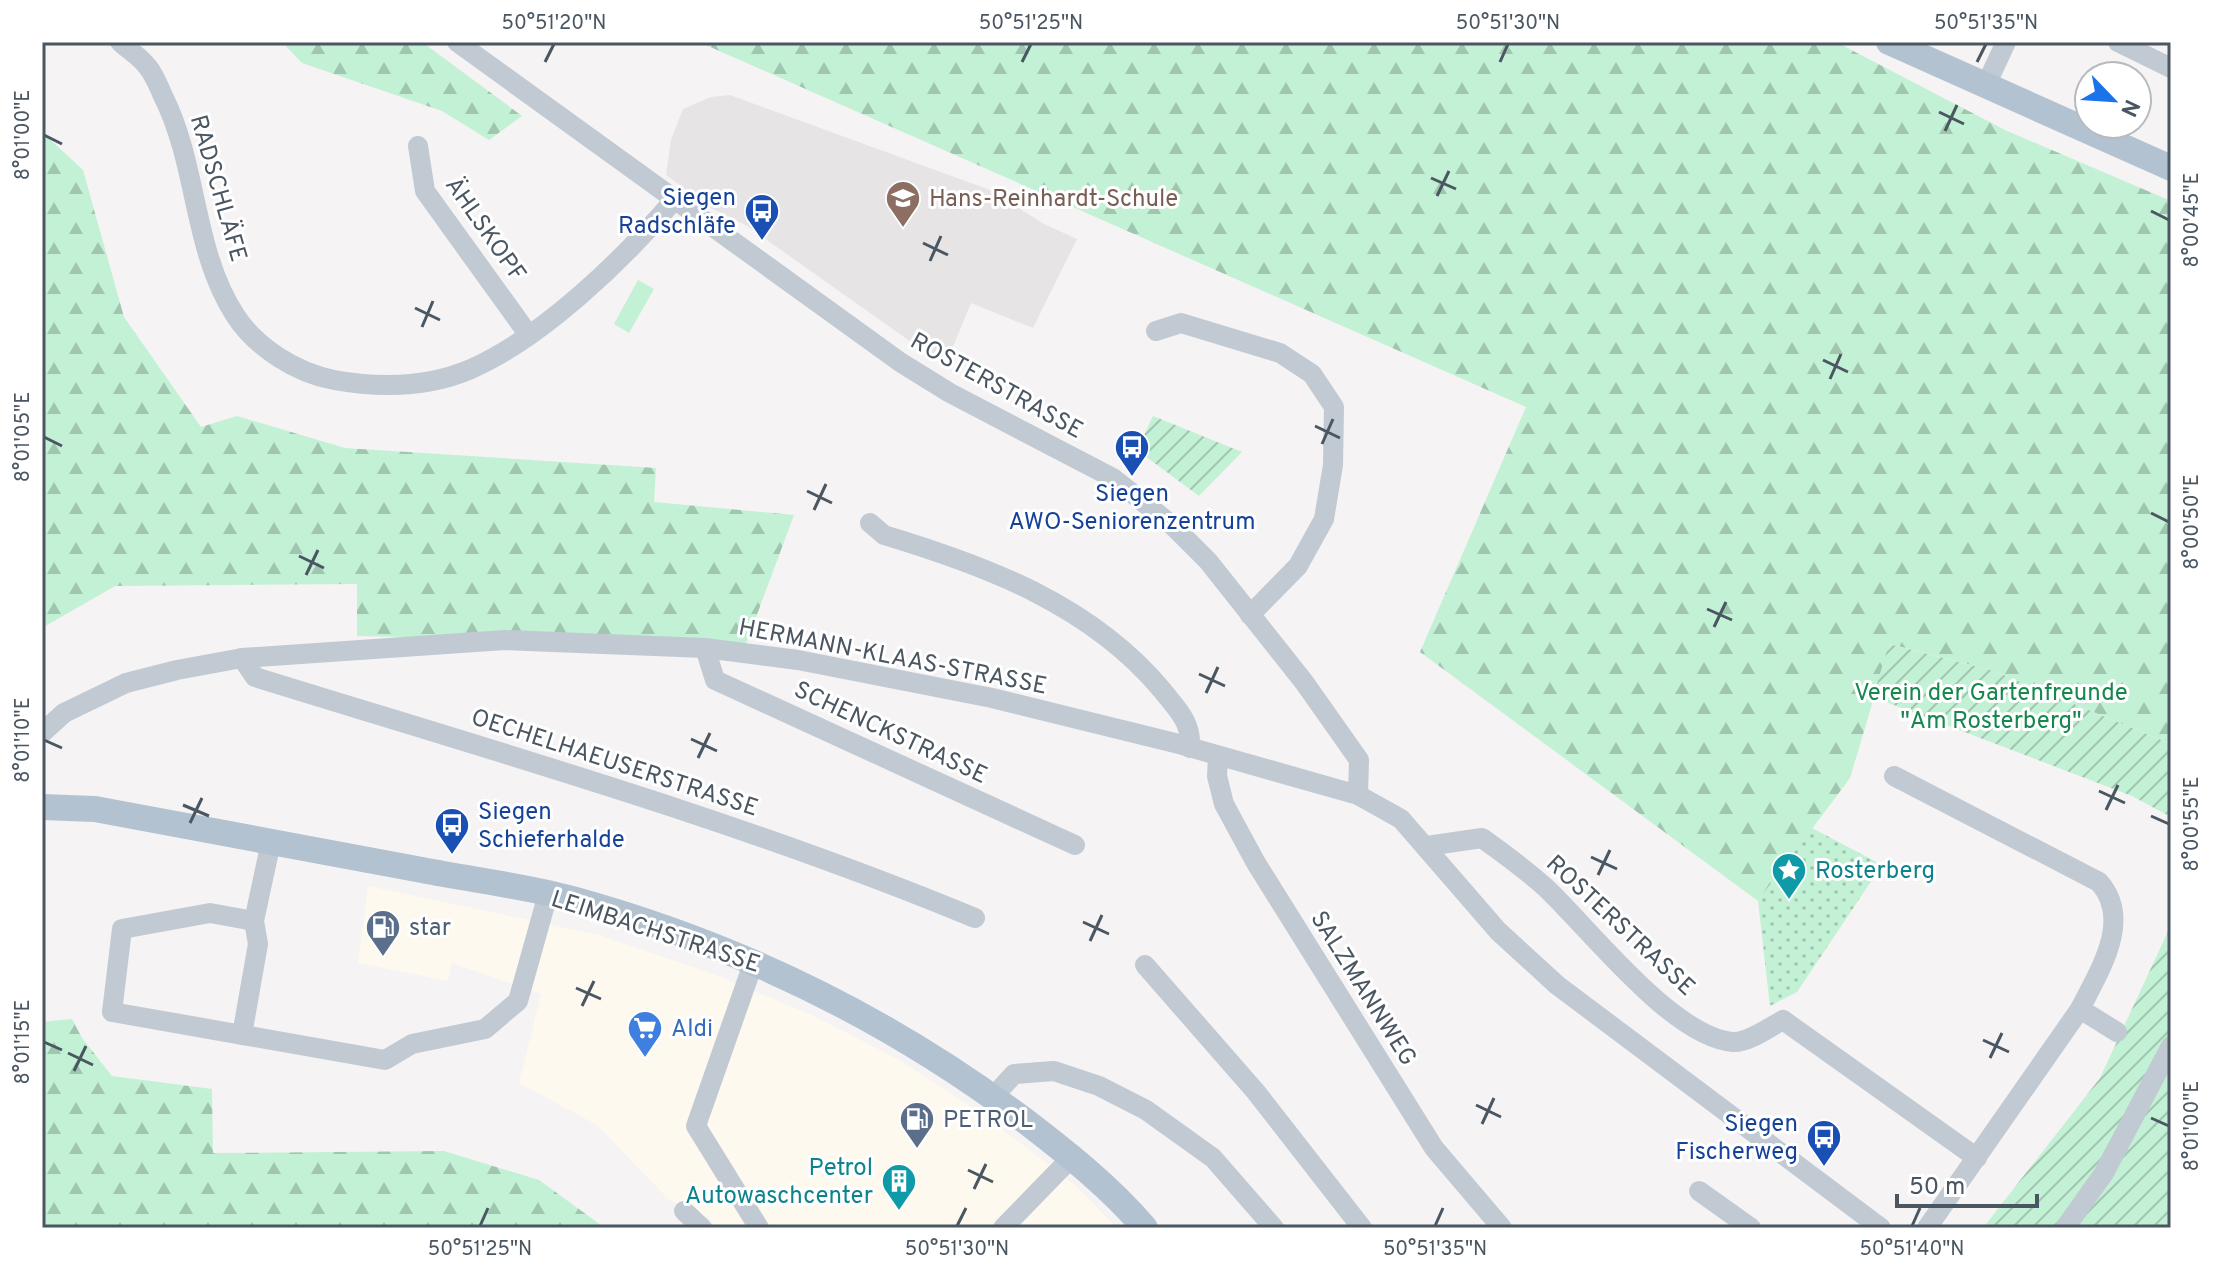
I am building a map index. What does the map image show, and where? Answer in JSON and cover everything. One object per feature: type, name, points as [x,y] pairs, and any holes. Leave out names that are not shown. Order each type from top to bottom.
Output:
[{"type":"main road","points":[[1889,42],[2171,168]]},
{"type":"main road","name":"LEIMBACHSTRASSE","points":[[42,807],[95,809],[575,899],[754,961],[851,1008],[931,1055],[993,1097],[1120,1198],[1145,1228]]},
{"type":"street","name":"RADSCHLÄFE","points":[[120,42],[148,67],[180,132],[206,251],[236,316],[273,355],[318,377],[370,386],[420,384],[470,369],[528,334],[608,269],[641,239],[674,200]]},
{"type":"street","name":"ROSTERSTRASSE","points":[[457,42],[900,362],[950,393],[1113,478],[1182,535],[1208,561],[1359,760],[1358,795]]},
{"type":"street","points":[[1986,85],[2006,42]]},
{"type":"street","points":[[2118,42],[2171,68]]},
{"type":"street","name":"ÄHLSKOPF","points":[[418,146],[425,191],[528,334]]},
{"type":"street","points":[[1156,331],[1181,323],[1280,353],[1312,374],[1334,407],[1333,465],[1324,519],[1298,566],[1250,615]]},
{"type":"street","points":[[870,523],[884,535],[1010,579],[1095,625],[1153,679],[1187,721],[1190,748]]},
{"type":"street","name":"HERMANN-KLAAS-STRASSE","points":[[42,733],[64,713],[126,683],[242,658],[505,640],[705,648],[798,660],[992,698],[1358,795]]},
{"type":"street","name":"SCHENCKSTRASSE","points":[[705,648],[715,680],[1075,845]]},
{"type":"street","name":"OECHELHAEUSERSTRASSE","points":[[242,658],[255,677],[608,783],[776,841],[975,918]]},
{"type":"street","name":"SALZMANNWEG","points":[[1218,757],[1217,776],[1224,804],[1263,874],[1434,1148],[1502,1228]]},
{"type":"street","points":[[1894,776],[2088,876],[2108,891],[2116,914],[2113,932],[2080,1009],[1927,1228]]},
{"type":"street","points":[[1358,795],[1401,819],[1498,931],[1557,985],[1879,1228]]},
{"type":"street","name":"ROSTERSTRASSE","points":[[1427,846],[1482,838],[1546,889],[1589,936],[1657,999],[1689,1023],[1716,1039],[1737,1043],[1783,1020],[1977,1158]]},
{"type":"street","points":[[242,1035],[258,944],[254,921],[271,842]]},
{"type":"street","points":[[254,921],[210,913],[122,929],[112,1012],[385,1060],[412,1044],[485,1029],[518,1001],[548,894]]},
{"type":"street","points":[[754,961],[696,1126],[759,1228]]},
{"type":"street","points":[[1145,965],[1256,1092],[1362,1228]]},
{"type":"street","points":[[2080,1009],[2117,1032]]},
{"type":"street","points":[[2065,1228],[2104,1173],[2171,1046]]},
{"type":"street","points":[[993,1097],[1014,1074],[1054,1071],[1099,1086],[1146,1110],[1213,1158],[1274,1228]]},
{"type":"street","points":[[1003,1228],[1072,1157]]},
{"type":"street","points":[[1699,1191],[1751,1228]]},
{"type":"street","points":[[684,1211],[702,1228]]},
{"type":"shaded area","name":"Hans-Reinhardt-Schule","points":[[730,95],[990,190],[1044,224],[1077,239],[1033,328],[971,303],[945,366],[747,226],[711,208],[666,175],[671,140],[683,109],[711,97]]},
{"type":"shaded area","points":[[368,886],[599,935],[716,975],[814,1016],[901,1061],[985,1116],[1076,1186],[1117,1228],[718,1228],[707,1217],[669,1200],[597,1125],[519,1083],[541,994],[452,963],[448,981],[358,963]]},
{"type":"green space","points":[[282,42],[422,42],[522,116],[489,140],[442,111],[302,63]]},
{"type":"green space","points":[[699,42],[1836,42],[2005,130],[2171,201],[2171,744],[1994,671],[1890,644],[1850,778],[1758,901],[1420,652],[1526,407]]},
{"type":"green space","points":[[42,132],[83,170],[124,317],[201,427],[237,416],[345,448],[656,468],[654,502],[794,515],[746,644],[357,636],[357,584],[115,586],[42,628]]},
{"type":"green space","points":[[638,280],[654,289],[629,333],[614,324]]},
{"type":"green space","points":[[1153,416],[1242,452],[1199,496],[1137,450]]},
{"type":"green space","name":"Verein der Gartenfreunde \"Am Rosterberg\"","points":[[1889,644],[1994,671],[2171,744],[2171,817],[2132,796],[1873,697]]},
{"type":"green space","points":[[1812,828],[1882,865],[1797,992],[1770,1006],[1758,901]]},
{"type":"green space","points":[[2171,925],[2171,1228],[1983,1228],[2100,1078]]},
{"type":"green space","points":[[72,1019],[82,1038],[112,1076],[212,1089],[213,1153],[444,1151],[539,1180],[605,1228],[42,1228],[42,1022]]},
{"type":"place","name":"Hans-Reinhardt-Schule","points":[[903,229]]},
{"type":"place","name":"Siegen Radschläfe","points":[[762,242]]},
{"type":"place","name":"Siegen AWO-Seniorenzentrum","points":[[1132,478]]},
{"type":"place","name":"Siegen Schieferhalde","points":[[452,856]]},
{"type":"place","name":"Rosterberg","points":[[1789,901]]},
{"type":"place","name":"star","points":[[383,958]]},
{"type":"place","name":"Aldi","points":[[645,1059]]},
{"type":"place","name":"PETROL","points":[[917,1150]]},
{"type":"place","name":"Siegen Fischerweg","points":[[1824,1168]]},
{"type":"place","name":"Petrol Autowaschcenter","points":[[899,1212]]}]
